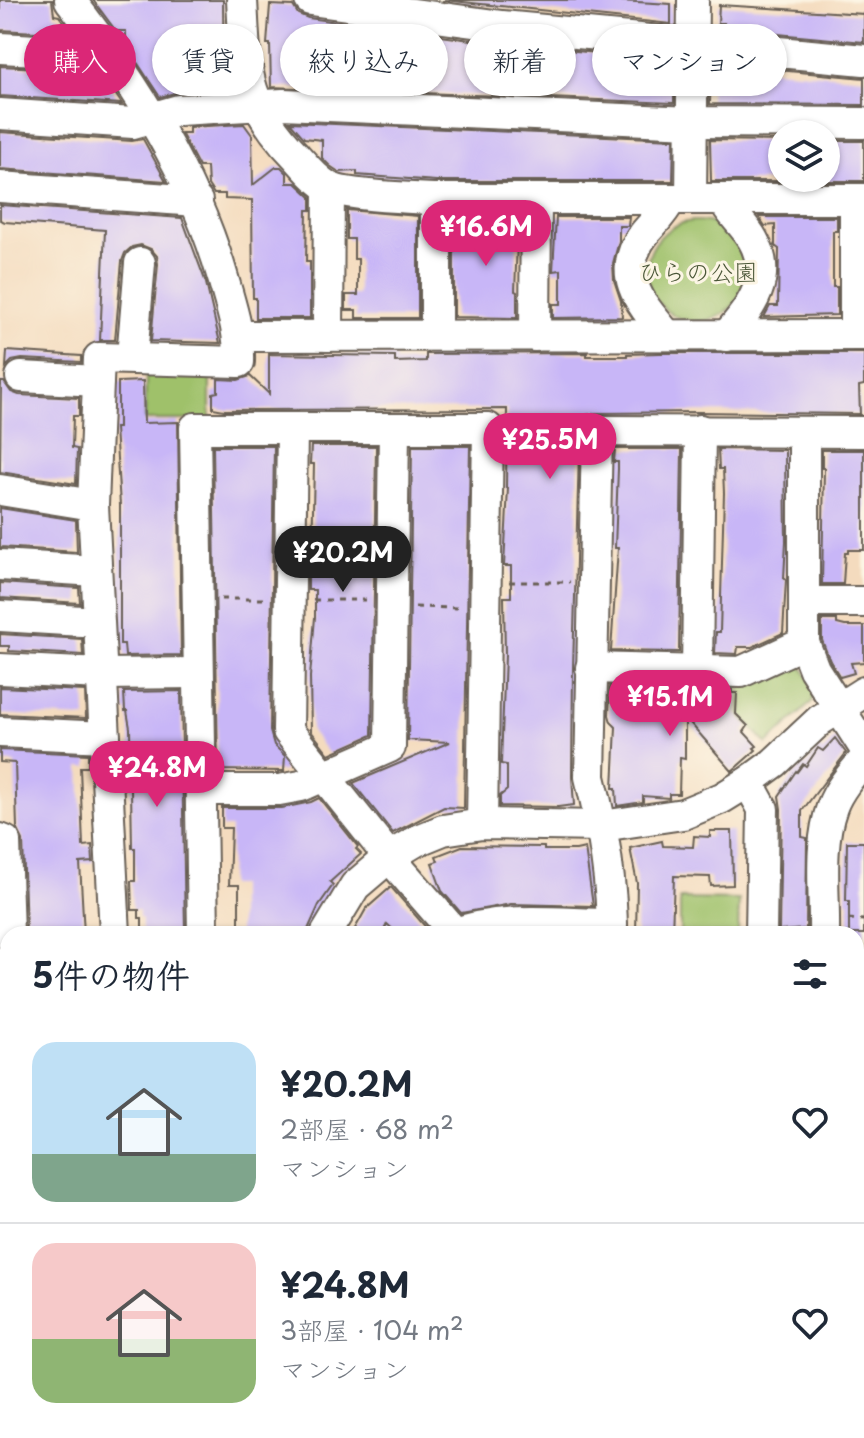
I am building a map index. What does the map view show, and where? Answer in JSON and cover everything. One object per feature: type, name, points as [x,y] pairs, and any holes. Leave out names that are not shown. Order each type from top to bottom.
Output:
[{"type":"street","points":[[70,0],[89,24]]},
{"type":"street","points":[[240,336],[860,335],[859,199],[436,199],[388,197],[329,188],[278,139],[257,107],[245,69],[242,0]]},
{"type":"street","points":[[310,0],[592,35]]},
{"type":"street","points":[[692,24],[693,0]]},
{"type":"street","points":[[0,48],[24,49]]},
{"type":"street","points":[[787,53],[864,60]]},
{"type":"street","points":[[115,926],[93,505],[99,358],[239,362],[240,336],[214,246],[197,201],[173,153],[136,92]]},
{"type":"street","points":[[667,335],[638,300],[632,265],[638,244],[664,213],[681,199],[692,122],[692,96]]},
{"type":"street","points":[[0,114],[133,123],[179,110],[283,104],[692,122],[864,123]]},
{"type":"street","points":[[0,187],[197,201]]},
{"type":"street","points":[[328,336],[329,188]]},
{"type":"street","points":[[436,199],[436,335]]},
{"type":"street","points":[[535,336],[536,199]]},
{"type":"street","points":[[723,199],[731,214],[753,239],[761,261],[756,297],[726,336]]},
{"type":"street","points":[[132,357],[140,263]]},
{"type":"street","points":[[21,377],[98,381]]},
{"type":"street","points":[[203,926],[195,428],[488,428],[482,824]]},
{"type":"street","points":[[201,790],[279,790],[301,786],[390,747],[394,428]]},
{"type":"street","points":[[292,429],[288,731],[448,926]]},
{"type":"street","points":[[697,673],[700,430]]},
{"type":"street","points":[[612,926],[602,826],[590,777],[597,431],[864,432]]},
{"type":"street","points":[[804,432],[804,643],[814,669],[864,747]]},
{"type":"street","points":[[0,490],[93,505]]},
{"type":"street","points":[[0,565],[96,571]]},
{"type":"street","points":[[805,602],[864,602]]},
{"type":"street","points":[[0,616],[98,622]]},
{"type":"street","points":[[591,668],[741,672],[804,643]]},
{"type":"street","points":[[0,669],[101,674],[198,673]]},
{"type":"street","points":[[331,926],[355,886],[389,857],[416,841],[443,830],[482,824],[602,826],[683,814],[722,798],[748,782],[774,763],[820,720],[864,692]]},
{"type":"street","points":[[0,732],[105,737]]},
{"type":"street","points":[[824,926],[825,830],[833,804],[864,760]]},
{"type":"street","points":[[748,782],[763,809],[761,926]]},
{"type":"street","points":[[0,839],[5,841],[8,926]]},
{"type":"path","points":[[392,607],[594,582]]},
{"type":"green space","name":"ひらの公園","points":[[697,221],[725,229],[739,243],[747,271],[739,299],[725,313],[697,321],[669,313],[655,299],[647,271],[655,243],[669,229]]},
{"type":"green space","points":[[210,369],[210,420],[145,420],[146,373]]},
{"type":"green space","points":[[787,661],[801,665],[815,687],[812,702],[767,744],[739,714],[739,682]]},
{"type":"green space","points":[[680,899],[739,900],[738,926],[680,926]]},
{"type":"building","points":[[0,0],[52,0],[54,15],[65,24],[24,24],[24,31],[0,30]]},
{"type":"building","points":[[93,0],[223,0],[223,24],[152,24],[152,85],[136,61],[136,24],[111,24]]},
{"type":"building","points":[[444,0],[602,0],[671,4],[671,24]]},
{"type":"building","points":[[270,5],[293,6],[298,14],[308,18],[352,24],[280,24],[280,87],[271,87],[270,44],[267,44]]},
{"type":"building","points":[[719,5],[864,14],[864,42],[787,35],[787,24],[718,23]]},
{"type":"building","points":[[448,37],[464,39],[464,95],[448,94]]},
{"type":"building","points":[[576,51],[592,52],[592,96],[674,96],[674,103],[498,96],[576,96]]},
{"type":"building","points":[[0,66],[24,67],[24,96],[117,96],[122,104],[0,96]]},
{"type":"building","points":[[787,71],[864,78],[864,105],[710,104],[710,96],[787,96]]},
{"type":"building","points":[[290,122],[674,139],[673,181],[436,181],[357,175],[357,171],[339,172],[330,166],[322,158],[322,140],[304,138]]},
{"type":"building","points":[[244,124],[252,135],[253,185],[276,167],[281,167],[287,173],[287,183],[296,183],[311,197],[311,210],[307,210],[306,262],[310,262],[310,318],[256,318],[252,200],[225,199],[225,194],[214,194],[208,185],[207,167],[199,167],[181,133],[189,133],[189,127]]},
{"type":"building","points":[[0,132],[132,141],[143,139],[166,181],[0,169]]},
{"type":"building","points":[[710,140],[768,141],[768,181],[711,181]]},
{"type":"building","points":[[840,141],[864,141],[864,181],[840,181]]},
{"type":"building","points":[[0,205],[182,218],[206,283],[220,343],[151,341],[158,264],[157,256],[151,249],[141,245],[132,247],[122,261],[115,340],[100,340],[105,230],[5,222],[0,220]]},
{"type":"building","points":[[347,210],[418,216],[418,318],[356,318],[356,310],[346,310],[346,295],[358,295],[358,259],[354,259],[354,239],[347,239]]},
{"type":"building","points":[[458,217],[518,217],[517,318],[454,317],[454,235],[458,235]]},
{"type":"building","points":[[556,217],[629,217],[628,226],[619,226],[619,241],[613,263],[622,317],[553,318],[553,304],[561,304],[561,270],[553,271]]},
{"type":"building","points":[[759,217],[837,217],[837,231],[833,231],[833,287],[837,287],[837,315],[764,317],[770,306],[778,306],[779,249],[775,246],[775,225],[765,226]]},
{"type":"building","points":[[7,351],[81,356],[81,362],[22,359],[12,361],[6,367]]},
{"type":"building","points":[[587,353],[587,356],[627,356],[660,353],[864,353],[864,385],[859,386],[860,414],[699,412],[597,413],[580,416],[573,668],[574,805],[500,806],[500,796],[507,790],[507,765],[501,764],[504,597],[511,597],[511,566],[504,566],[508,488],[507,409],[224,410],[213,408],[213,393],[218,392],[218,379],[238,380],[250,376],[269,394],[269,354],[395,356],[395,362],[426,361],[426,354]]},
{"type":"building","points":[[143,381],[144,423],[178,422],[181,655],[125,656],[124,644],[120,644],[120,505],[115,428],[118,428],[118,382]]},
{"type":"building","points":[[1,382],[19,395],[79,398],[79,416],[73,416],[72,448],[77,449],[76,484],[0,472]]},
{"type":"building","points":[[213,446],[274,446],[270,731],[274,745],[285,756],[284,771],[218,770]]},
{"type":"building","points":[[311,446],[376,446],[372,735],[329,754],[311,731],[310,677],[315,590],[308,590],[314,464],[310,464]]},
{"type":"building","points":[[412,446],[470,446],[464,808],[444,807],[393,833],[353,783],[450,742],[408,740]]},
{"type":"building","points":[[615,449],[682,449],[679,652],[611,651],[618,548],[615,548],[618,462],[614,462]]},
{"type":"building","points":[[718,449],[785,450],[786,580],[783,633],[752,647],[738,647],[737,654],[715,653],[716,632],[720,632],[724,493]]},
{"type":"building","points":[[822,450],[864,450],[864,550],[848,550],[845,553],[843,584],[822,584]]},
{"type":"building","points":[[0,508],[76,520],[77,552],[0,547]]},
{"type":"building","points":[[0,583],[79,588],[80,603],[0,598]]},
{"type":"building","points":[[822,620],[837,620],[837,624],[845,626],[864,626],[864,662],[851,663],[854,673],[840,677],[830,661],[822,640]]},
{"type":"building","points":[[0,634],[82,639],[83,655],[9,651],[9,646],[0,646]]},
{"type":"building","points":[[610,686],[636,687],[636,696],[667,697],[668,688],[732,690],[732,693],[737,693],[736,714],[748,726],[744,732],[757,746],[754,748],[756,750],[732,771],[685,717],[685,759],[680,758],[679,794],[669,794],[669,798],[643,796],[643,802],[617,806],[616,788],[613,788],[616,727],[609,715]]},
{"type":"building","points":[[0,687],[85,691],[86,718],[0,714]]},
{"type":"building","points":[[181,691],[185,926],[142,926],[139,910],[132,910],[131,881],[135,881],[135,848],[132,848],[130,728],[124,692]]},
{"type":"building","points":[[835,738],[846,753],[802,811],[802,837],[807,838],[806,926],[779,926],[779,796],[796,771],[803,764],[806,766],[818,748],[823,751]]},
{"type":"building","points":[[0,750],[88,754],[88,767],[80,767],[83,846],[92,845],[93,862],[80,863],[84,926],[26,926],[23,840],[17,828],[15,763],[0,762]]},
{"type":"building","points":[[319,798],[361,854],[330,882],[333,885],[310,926],[239,926],[239,885],[229,885],[231,828],[222,828],[222,808],[282,808]]},
{"type":"building","points":[[710,831],[732,831],[733,885],[711,886],[710,877],[674,876],[672,926],[636,926],[637,883],[630,848],[662,841],[663,846],[693,847],[694,836],[710,837]]},
{"type":"building","points":[[847,842],[864,842],[864,926],[849,926],[849,901],[846,901]]},
{"type":"building","points":[[462,846],[544,847],[544,850],[585,848],[593,906],[511,904],[461,913],[442,891],[432,863],[438,861],[436,856]]},
{"type":"building","points":[[391,887],[425,926],[356,926],[366,909]]}]
